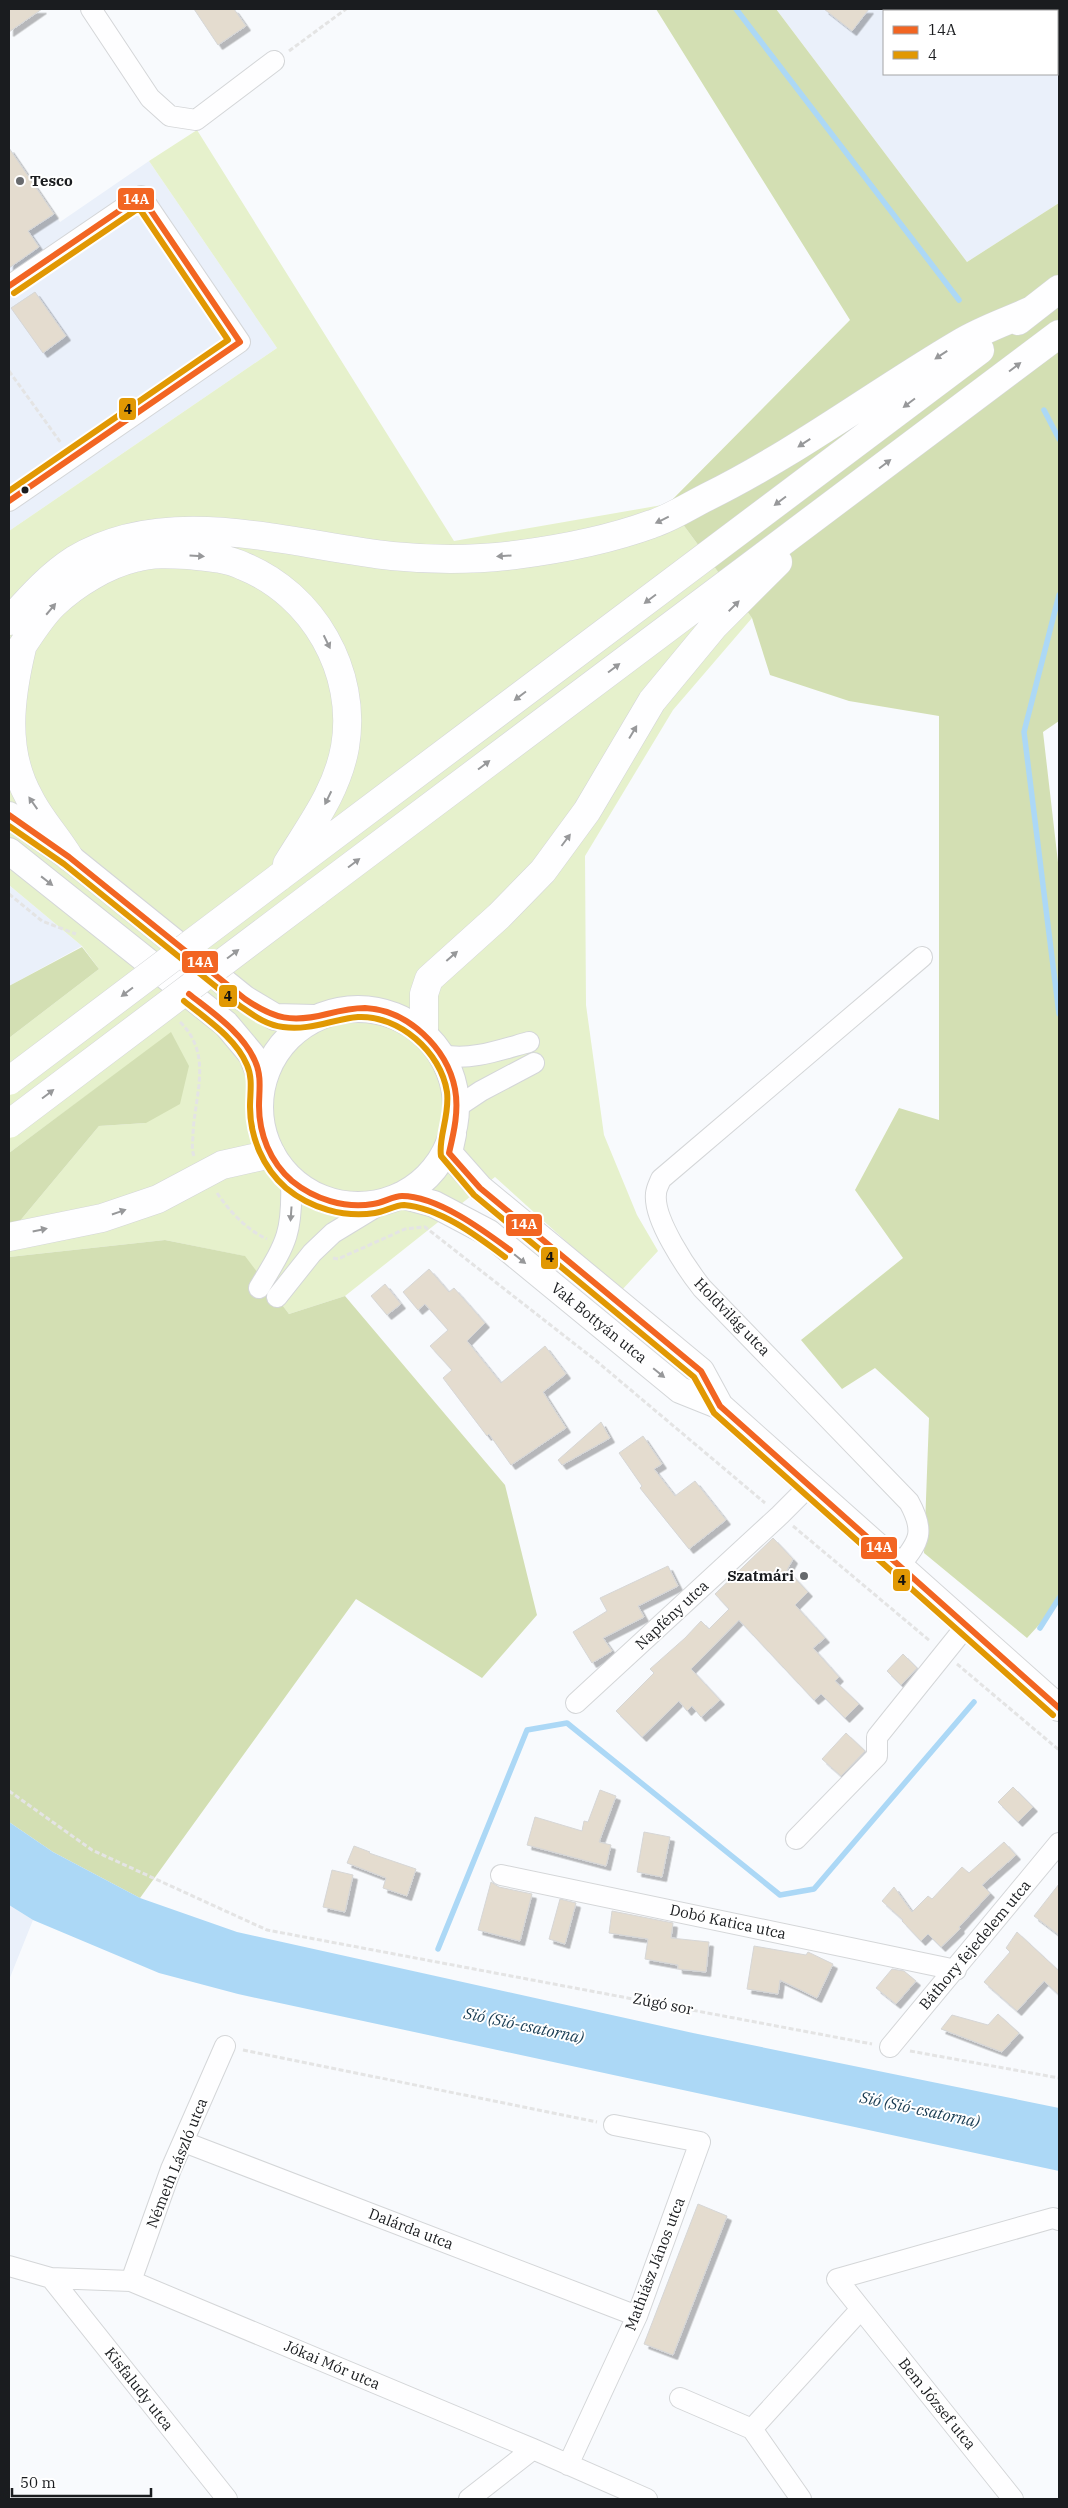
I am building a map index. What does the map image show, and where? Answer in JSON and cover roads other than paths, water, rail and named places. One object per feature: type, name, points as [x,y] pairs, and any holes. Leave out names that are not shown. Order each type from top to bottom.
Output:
[{"type":"highway","points":[[9,1081],[1059,289]]},
{"type":"highway","points":[[9,621],[48,580],[74,560],[104,546],[145,533],[180,530],[224,533],[394,556],[464,559],[514,555],[595,542],[654,524],[726,488],[790,452],[963,341],[1032,310]]},
{"type":"highway","points":[[9,1124],[1059,334]]},
{"type":"highway","points":[[424,1034],[424,994],[429,979],[499,916],[543,871],[587,811],[652,701],[714,626],[846,494]]},
{"type":"highway","points":[[69,858],[29,798],[11,747],[10,714],[15,657],[53,605],[99,572],[135,558],[165,554],[212,557],[243,565],[267,578],[304,609],[324,635],[338,664],[345,691],[347,719],[345,746],[339,773],[327,801],[278,878]]},
{"type":"highway","points":[[9,1237],[102,1218],[158,1199],[222,1164],[271,1154]]},
{"type":"main road","points":[[9,815],[69,858],[245,999],[275,1017],[314,1018]]},
{"type":"main road","points":[[9,851],[226,1024],[252,1055],[262,1082]]},
{"type":"main road","points":[[342,1009],[372,1009],[400,1018],[424,1034],[442,1055],[453,1080],[457,1107],[453,1134],[442,1159],[424,1180],[393,1199],[351,1206],[319,1198],[291,1180],[271,1154],[262,1131],[259,1107],[262,1082],[276,1051],[293,1032],[314,1018],[342,1009]]},
{"type":"main road","name":"Vak Bottyán utca","points":[[453,1134],[449,1153],[480,1188],[701,1371],[720,1406]]},
{"type":"main road","name":"Vak Bottyán utca","points":[[393,1199],[434,1204],[489,1233],[680,1390],[720,1406],[1059,1708]]},
{"type":"street","points":[[91,9],[150,98],[170,116],[196,120],[274,62]]},
{"type":"street","points":[[9,286],[141,196],[240,342],[9,501]]},
{"type":"street","name":"Holdvilág utca","points":[[900,1565],[914,1548],[919,1536],[918,1519],[909,1502],[702,1288],[680,1259],[657,1208],[656,1193],[661,1179],[922,957]]},
{"type":"street","points":[[442,1055],[458,1058],[490,1053],[529,1042]]},
{"type":"street","points":[[457,1107],[481,1091],[534,1063]]},
{"type":"street","points":[[259,1288],[284,1246],[290,1230],[292,1211],[291,1180]]},
{"type":"street","points":[[277,1297],[312,1253],[333,1233],[393,1199]]},
{"type":"street","name":"Napfény utca","points":[[576,1703],[780,1516],[810,1485]]},
{"type":"street","points":[[796,1839],[878,1756],[877,1737],[967,1625]]},
{"type":"street","name":"Báthory fejedelem utca","points":[[890,2047],[956,1970],[1059,1843]]},
{"type":"street","name":"Dobó Katica utca","points":[[501,1875],[956,1970]]},
{"type":"street","name":"Németh László utca","points":[[131,2280],[171,2169],[225,2046]]},
{"type":"street","name":"Mathiász János utca","points":[[568,2465],[637,2316],[700,2142],[614,2125]]},
{"type":"street","name":"Dalárda utca","points":[[184,2142],[637,2316]]},
{"type":"street","name":"Bem József utca","points":[[1013,2499],[837,2278],[1056,2219]]},
{"type":"street","name":"Jókai Mór utca","points":[[9,2266],[50,2278],[131,2280],[647,2499]]},
{"type":"street","name":"Kisfaludy utca","points":[[50,2278],[226,2499]]},
{"type":"street","points":[[752,2429],[861,2309]]},
{"type":"street","points":[[680,2398],[752,2429],[801,2499]]},
{"type":"street","points":[[469,2499],[533,2449]]},
{"type":"water","name":"Sió (Sió-csatorna)","points":[[9,1822],[53,1852],[140,1898],[237,1932],[693,2033],[1059,2108],[1059,2171],[238,1994],[159,1973],[33,1920],[9,1905]]},
{"type":"waterway","points":[[736,9],[959,300]]},
{"type":"waterway","points":[[1044,410],[1059,439]]},
{"type":"waterway","points":[[1059,595],[1024,732],[1059,1014]]},
{"type":"waterway","points":[[1040,1628],[1059,1598]]},
{"type":"waterway","points":[[438,1949],[527,1730],[567,1723],[780,1895],[814,1889],[974,1702]]},
{"type":"place","name":"Tesco","points":[[20,181]]},
{"type":"place","name":"Szatmári","points":[[804,1576]]}]
